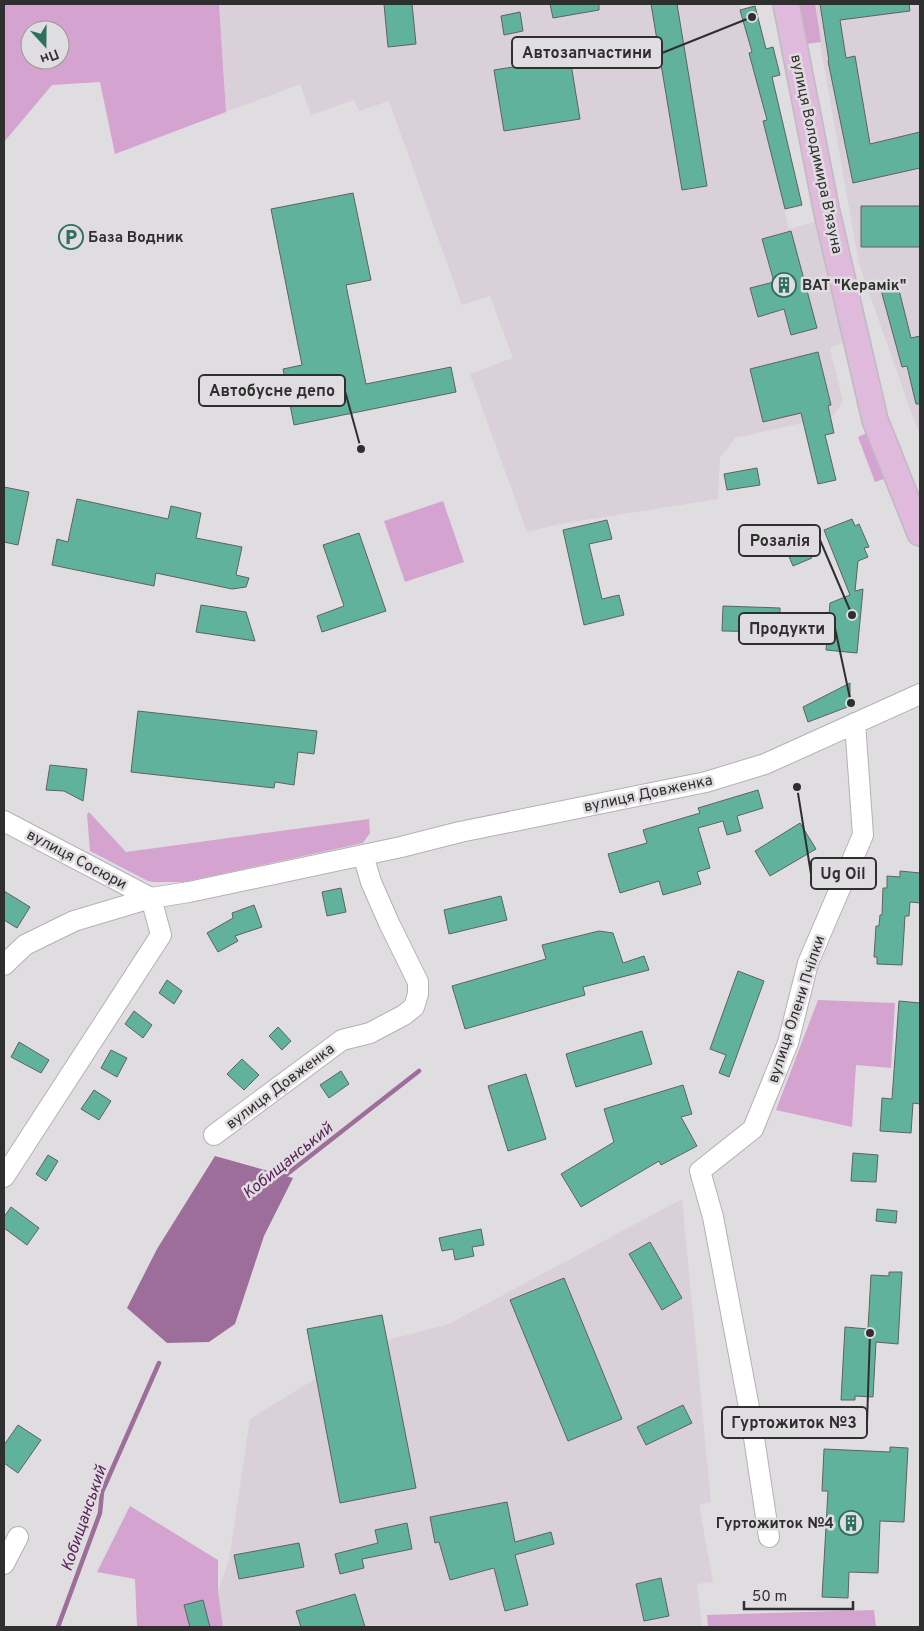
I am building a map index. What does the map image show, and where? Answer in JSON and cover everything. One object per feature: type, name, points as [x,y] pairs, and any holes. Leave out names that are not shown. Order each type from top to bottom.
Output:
[{"type":"main road","name":"вулиця Володимира В'язуна","points":[[786,4],[826,208],[875,420],[920,533]]},
{"type":"street","name":"вулиця Довженка","points":[[4,965],[25,945],[74,921],[151,898],[189,892],[401,847],[460,832],[706,782],[765,764],[920,694]]},
{"type":"street","name":"вулиця Олени Пчілки","points":[[769,1537],[751,1418],[713,1217],[700,1171],[753,1129],[788,1043],[808,963],[863,835],[855,723]]},
{"type":"street","name":"вулиця Сосюри","points":[[4,821],[151,898]]},
{"type":"street","name":"вулиця Довженка","points":[[214,1135],[342,1040],[370,1033],[397,1019],[414,1007],[418,994],[418,982],[371,882],[363,855]]},
{"type":"street","points":[[4,1178],[161,935],[151,898]]},
{"type":"street","points":[[4,1564],[18,1537]]},
{"type":"shaded area","points":[[4,4],[219,4],[226,112],[115,154],[100,82],[52,85],[4,142]]},
{"type":"shaded area","name":"ВАТ \"Керамік\"","points":[[219,4],[740,4],[789,229],[825,219],[854,338],[830,348],[843,401],[833,416],[735,438],[720,458],[718,499],[560,524],[527,532],[470,374],[513,358],[490,296],[462,305],[389,101],[359,111],[354,100],[311,115],[300,84],[226,112]]},
{"type":"shaded area","points":[[800,4],[815,4],[821,42],[806,44]]},
{"type":"shaded area","points":[[813,4],[920,4],[920,435],[859,264]]},
{"type":"shaded area","points":[[874,430],[892,476],[875,482],[858,437]]},
{"type":"shaded area","points":[[443,501],[464,562],[405,582],[384,521]]},
{"type":"shaded area","points":[[89,812],[126,852],[369,819],[370,833],[363,843],[184,882],[154,882],[148,881],[90,851],[87,815]]},
{"type":"shaded area","points":[[818,1000],[895,1003],[891,1068],[856,1065],[852,1127],[776,1110]]},
{"type":"shaded area","points":[[215,1156],[293,1178],[264,1236],[235,1324],[209,1342],[167,1343],[127,1308],[157,1249]]},
{"type":"shaded area","points":[[682,1199],[711,1502],[699,1505],[713,1582],[697,1584],[702,1627],[223,1627],[218,1591],[229,1560],[250,1419],[372,1344],[449,1324]]},
{"type":"shaded area","points":[[130,1506],[218,1560],[218,1591],[223,1627],[137,1627],[135,1579],[97,1572]]},
{"type":"shaded area","points":[[874,1610],[876,1627],[708,1627],[707,1615]]},
{"type":"building","points":[[384,4],[412,4],[416,44],[388,47]]},
{"type":"building","points":[[550,4],[599,4],[599,10],[553,18]]},
{"type":"building","points":[[651,4],[677,4],[707,186],[682,190]]},
{"type":"building","points":[[820,4],[909,4],[910,11],[840,20],[846,58],[855,56],[870,144],[920,132],[920,168],[853,183],[828,61]]},
{"type":"building","points":[[755,6],[766,49],[773,47],[780,75],[772,77],[802,205],[785,209],[763,121],[767,120],[749,53],[752,52],[740,10]]},
{"type":"building","points":[[520,12],[523,31],[504,35],[501,16]]},
{"type":"building","points":[[570,58],[580,119],[504,131],[494,70]]},
{"type":"building","points":[[353,193],[371,280],[346,285],[366,384],[451,367],[456,392],[294,425],[283,369],[302,365],[271,209]]},
{"type":"building","points":[[861,206],[920,206],[920,247],[861,247]]},
{"type":"building","name":"ВАТ \"Керамік\"","points":[[791,231],[817,328],[791,335],[784,309],[758,317],[750,288],[774,282],[762,239]]},
{"type":"building","points":[[898,286],[911,338],[920,336],[920,404],[916,404],[907,366],[902,367],[881,290]]},
{"type":"building","points":[[818,352],[831,405],[828,406],[834,433],[825,435],[836,480],[818,484],[801,413],[763,422],[750,369]]},
{"type":"building","points":[[757,468],[760,485],[727,490],[724,474]]},
{"type":"building","points":[[4,487],[29,492],[18,545],[4,542]]},
{"type":"building","points":[[77,499],[168,519],[171,506],[201,513],[196,538],[242,547],[236,575],[249,578],[246,587],[232,589],[156,573],[154,586],[52,565],[57,539],[68,542]]},
{"type":"building","points":[[852,519],[855,526],[859,524],[869,547],[864,548],[868,557],[858,561],[855,591],[863,589],[857,653],[826,650],[830,603],[850,595],[824,530]]},
{"type":"building","points":[[607,520],[612,539],[589,544],[602,599],[619,595],[624,615],[584,625],[563,530]]},
{"type":"building","points":[[801,532],[812,558],[793,566],[782,540]]},
{"type":"building","points":[[359,533],[386,611],[322,632],[317,616],[344,606],[323,545]]},
{"type":"building","points":[[201,605],[246,612],[255,641],[196,632]]},
{"type":"building","points":[[723,606],[780,608],[780,632],[722,631]]},
{"type":"building","points":[[850,683],[850,706],[808,722],[803,707]]},
{"type":"building","points":[[138,711],[317,731],[314,754],[298,752],[294,785],[275,782],[274,788],[131,772]]},
{"type":"building","points":[[50,765],[87,769],[83,801],[64,791],[46,790]]},
{"type":"building","points":[[758,790],[763,808],[737,816],[741,831],[727,835],[723,821],[698,828],[710,868],[697,872],[701,884],[663,895],[659,881],[620,893],[608,854],[647,843],[643,830],[700,813],[698,808]]},
{"type":"building","points":[[800,823],[816,849],[770,876],[755,851]]},
{"type":"building","points":[[900,871],[920,873],[920,903],[910,902],[909,916],[905,916],[902,965],[877,964],[877,957],[874,957],[876,926],[879,926],[880,915],[882,915],[883,888],[887,888],[887,876],[900,877]]},
{"type":"building","points":[[341,888],[346,912],[327,916],[322,892]]},
{"type":"building","points":[[4,891],[30,907],[17,928],[4,920]]},
{"type":"building","points":[[501,896],[507,920],[449,934],[444,910]]},
{"type":"building","points":[[254,905],[262,927],[235,936],[238,941],[218,952],[207,933],[233,918],[232,913]]},
{"type":"building","points":[[599,931],[613,933],[623,963],[644,956],[649,970],[583,987],[585,995],[465,1029],[452,986],[546,959],[542,945]]},
{"type":"building","points":[[738,971],[764,981],[729,1077],[719,1073],[726,1055],[710,1049]]},
{"type":"building","points":[[167,980],[182,991],[174,1004],[159,993]]},
{"type":"building","points":[[899,1001],[920,1003],[920,1104],[913,1103],[911,1133],[880,1131],[882,1098],[892,1099]]},
{"type":"building","points":[[134,1011],[152,1025],[143,1038],[125,1024]]},
{"type":"building","points":[[278,1027],[291,1041],[282,1050],[269,1036]]},
{"type":"building","points":[[642,1031],[652,1064],[576,1087],[566,1054]]},
{"type":"building","points":[[19,1042],[49,1060],[41,1073],[11,1057]]},
{"type":"building","points":[[111,1050],[127,1058],[117,1077],[101,1068]]},
{"type":"building","points":[[242,1059],[259,1075],[244,1090],[227,1074]]},
{"type":"building","points":[[341,1071],[349,1084],[329,1098],[320,1085]]},
{"type":"building","points":[[526,1074],[546,1139],[508,1151],[488,1086]]},
{"type":"building","points":[[683,1085],[692,1114],[681,1117],[697,1146],[661,1165],[659,1161],[581,1207],[561,1174],[614,1142],[604,1109]]},
{"type":"building","points":[[94,1090],[111,1101],[99,1120],[81,1109]]},
{"type":"building","points":[[853,1153],[878,1155],[876,1182],[851,1181]]},
{"type":"building","points":[[48,1155],[58,1161],[46,1181],[36,1174]]},
{"type":"building","points":[[11,1207],[39,1228],[27,1245],[4,1228],[4,1217]]},
{"type":"building","points":[[877,1209],[897,1211],[896,1223],[876,1221]]},
{"type":"building","points":[[481,1229],[484,1245],[472,1247],[474,1256],[455,1260],[453,1249],[442,1251],[439,1238]]},
{"type":"building","points":[[650,1242],[682,1298],[662,1310],[629,1254]]},
{"type":"building","points":[[889,1272],[902,1272],[898,1344],[876,1342],[873,1397],[855,1396],[855,1400],[841,1400],[845,1327],[868,1329],[871,1275],[889,1276]]},
{"type":"building","points":[[564,1278],[622,1419],[568,1441],[510,1300]]},
{"type":"building","points":[[382,1315],[416,1488],[340,1503],[307,1329]]},
{"type":"building","points":[[683,1405],[692,1423],[646,1445],[637,1427]]},
{"type":"building","points":[[18,1425],[41,1440],[18,1473],[4,1463],[4,1445]]},
{"type":"building","name":"Гуртожиток №4","points":[[890,1447],[908,1448],[904,1522],[880,1521],[878,1573],[849,1572],[848,1598],[822,1597],[828,1491],[822,1491],[824,1449],[890,1452]]},
{"type":"building","points":[[507,1502],[515,1542],[551,1532],[554,1544],[515,1555],[528,1605],[505,1611],[494,1568],[450,1580],[439,1542],[435,1543],[430,1517]]},
{"type":"building","points":[[407,1523],[412,1549],[362,1559],[364,1568],[340,1574],[335,1554],[378,1543],[375,1530]]},
{"type":"building","points":[[299,1543],[304,1567],[239,1579],[234,1555]]},
{"type":"building","points":[[661,1578],[669,1616],[644,1621],[636,1584]]},
{"type":"building","points":[[355,1594],[365,1627],[301,1627],[296,1611]]},
{"type":"building","points":[[203,1600],[210,1627],[190,1627],[184,1605]]},
{"type":"waterway","name":"Кобищанський","points":[[282,1178],[419,1071]]},
{"type":"waterway","name":"Кобищанський","points":[[58,1627],[100,1513],[102,1492],[159,1363]]},
{"type":"place","name":"Автозапчастини","points":[[752,17]]},
{"type":"place","name":"База Водник","points":[[71,237]]},
{"type":"place","name":"ВАТ \"Керамік\"","points":[[784,285]]},
{"type":"place","name":"Автобусне депо","points":[[361,449]]},
{"type":"place","name":"Розалія","points":[[852,615]]},
{"type":"place","name":"Продукти","points":[[851,703]]},
{"type":"place","name":"Ug Oil","points":[[797,787]]},
{"type":"place","name":"Гуртожиток №3","points":[[870,1333]]},
{"type":"place","name":"Гуртожиток №4","points":[[851,1523]]}]
